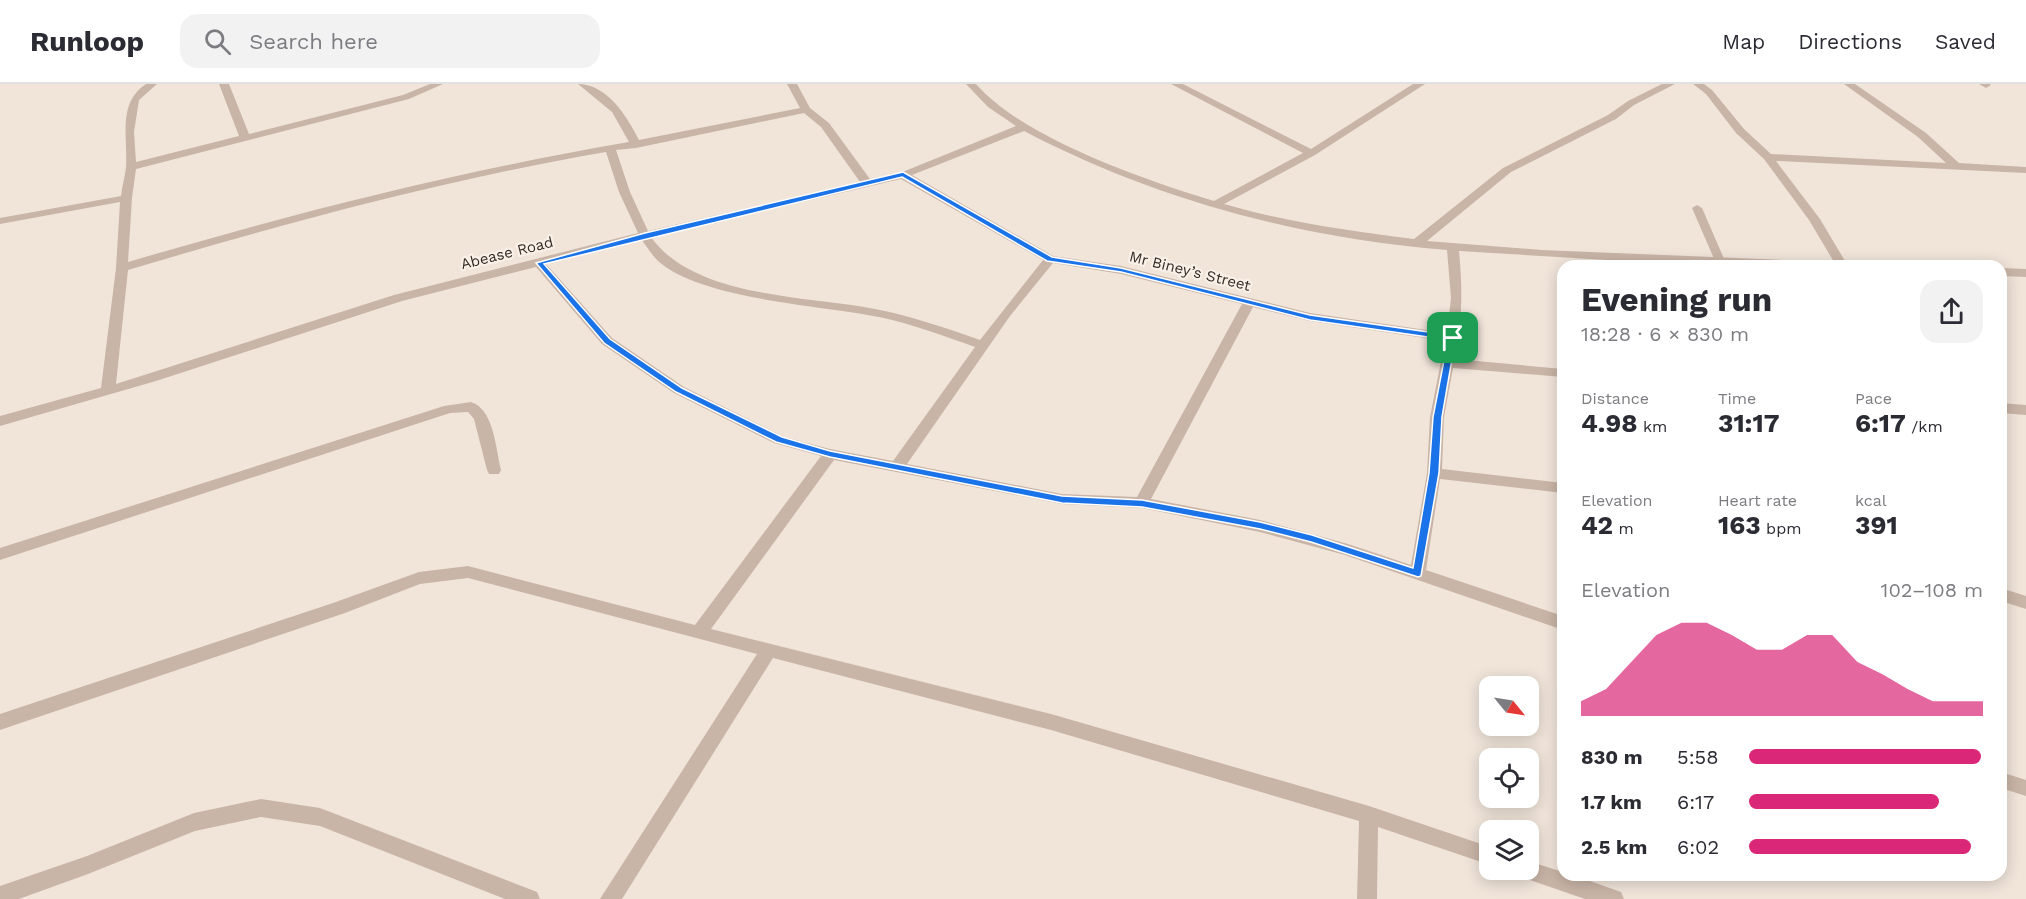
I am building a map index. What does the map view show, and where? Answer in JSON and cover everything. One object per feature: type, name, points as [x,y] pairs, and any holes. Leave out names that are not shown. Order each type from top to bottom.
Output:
[{"type":"street","points":[[108,390],[131,167],[129,132],[132,109],[140,92],[152,84]]},
{"type":"street","points":[[224,84],[245,138]]},
{"type":"street","points":[[131,167],[405,97],[438,84]]},
{"type":"street","points":[[583,84],[607,99],[628,127],[636,145]]},
{"type":"street","points":[[792,84],[806,110],[825,124],[867,183]]},
{"type":"street","points":[[971,84],[987,102],[1024,127],[1107,168],[1214,206],[1308,227],[1453,248],[1699,260]]},
{"type":"street","points":[[1214,206],[1311,153],[1420,84]]},
{"type":"street","points":[[1417,243],[1507,170],[1612,117],[1631,103],[1670,84]]},
{"type":"street","points":[[1698,84],[1714,98],[1740,131],[1768,157],[1814,219],[1838,260]]},
{"type":"street","points":[[1849,84],[1916,130],[1956,166]]},
{"type":"street","points":[[1185,86],[1311,153]]},
{"type":"street","points":[[122,268],[364,199],[487,171],[636,145],[806,110]]},
{"type":"street","name":"Abease Road","points":[[0,421],[108,390],[349,312],[645,235],[903,175],[1024,127]]},
{"type":"street","points":[[610,148],[631,206],[645,235],[661,258],[698,278],[771,296],[876,312],[983,345]]},
{"type":"street","points":[[1768,157],[2026,170]]},
{"type":"street","name":"Mr Biney’s Street","points":[[903,175],[1050,259],[1121,270],[1310,317],[1453,338]]},
{"type":"street","points":[[0,221],[126,198]]},
{"type":"street","points":[[1418,573],[1434,473],[1437,417],[1453,338],[1457,298],[1453,248]]},
{"type":"street","points":[[896,468],[983,345],[1050,259]]},
{"type":"street","points":[[539,263],[607,341],[679,390],[757,431],[830,454],[896,468],[1062,499],[1142,503],[1301,536],[1557,621]]},
{"type":"street","points":[[2007,272],[2026,273]]},
{"type":"street","points":[[1142,503],[1249,302]]},
{"type":"street","points":[[1448,363],[1557,372]]},
{"type":"street","points":[[0,554],[449,410],[471,407],[481,417],[494,470]]},
{"type":"street","points":[[2007,408],[2026,410]]},
{"type":"street","points":[[698,633],[830,454]]},
{"type":"street","points":[[1434,473],[1557,487]]},
{"type":"street","points":[[0,722],[339,608],[419,578],[448,572],[468,572],[1051,722],[1369,815],[1479,852]]},
{"type":"street","points":[[2007,596],[2026,603]]},
{"type":"street","points":[[610,899],[768,650]]},
{"type":"street","points":[[2007,782],[2026,788]]},
{"type":"street","points":[[0,896],[88,865],[195,822],[261,808],[320,817],[527,898]]},
{"type":"street","points":[[1367,899],[1369,815]]},
{"type":"street","points":[[1539,874],[1557,880]]},
{"type":"street","points":[[1561,881],[1614,899]]},
{"type":"lane","points":[[1697,208],[1720,260]]},
{"type":"route","points":[[903,175],[1050,259],[1121,270],[1289,313],[1453,338],[1437,417],[1434,473],[1418,573],[1312,539],[1260,526],[1142,503],[1062,499],[977,484],[830,454],[779,440],[679,390],[627,356],[596,331],[539,263],[735,213],[903,175]]}]
